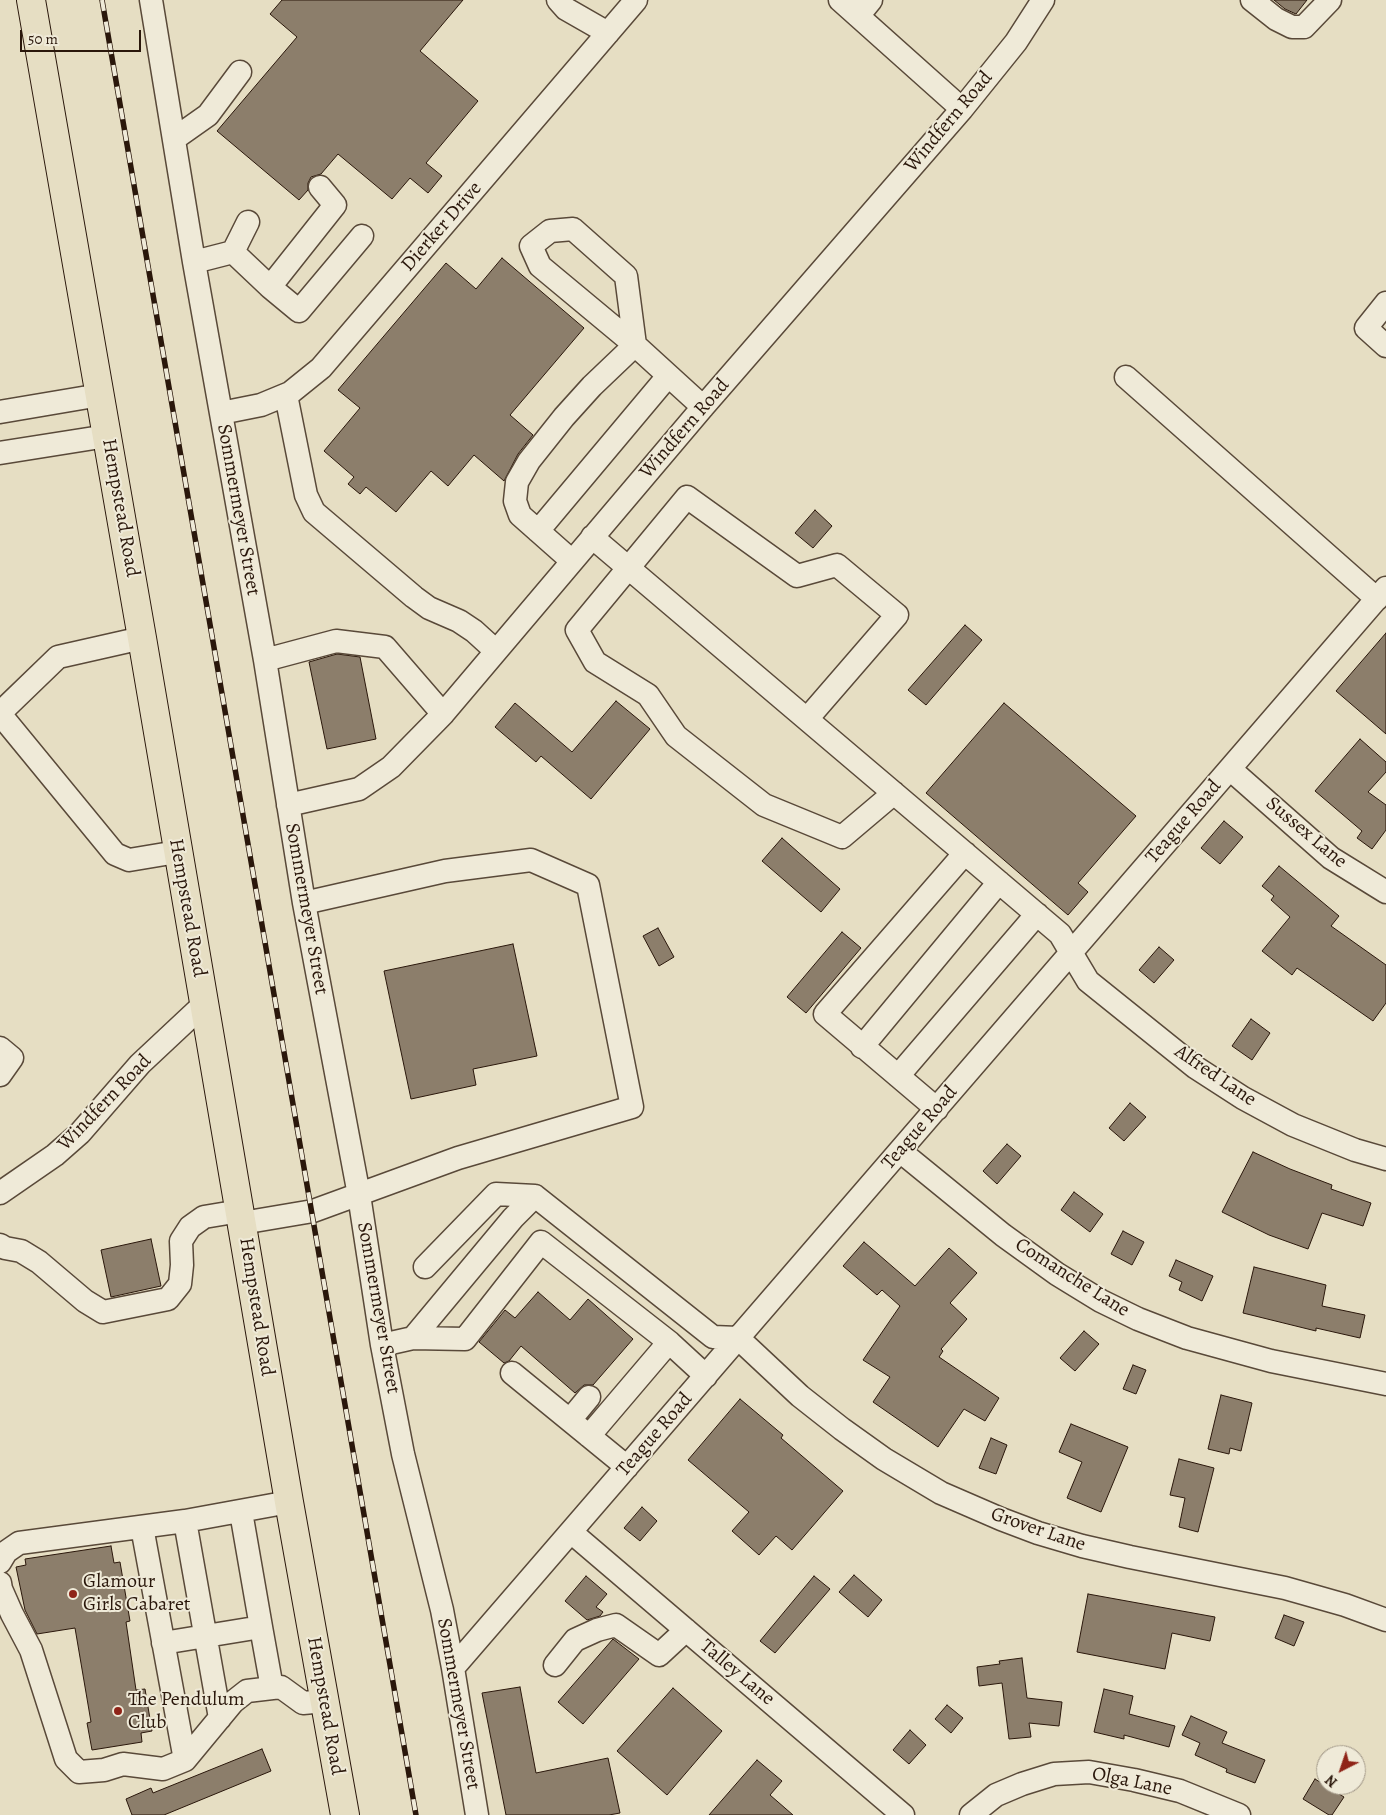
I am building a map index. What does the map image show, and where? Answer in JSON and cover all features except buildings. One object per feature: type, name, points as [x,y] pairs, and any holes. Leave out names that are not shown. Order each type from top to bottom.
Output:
[{"type":"main road","name":"Hempstead Road","points":[[31,0],[142,638],[288,1502],[345,1815]]},
{"type":"street","name":"Sommermeyer Street","points":[[151,0],[194,262],[265,660],[304,903],[359,1195],[382,1345],[403,1454],[442,1610],[477,1815]]},
{"type":"street","points":[[558,0],[566,8],[608,33]]},
{"type":"street","name":"Dierker Drive","points":[[221,412],[261,405],[286,395],[321,368],[636,0]]},
{"type":"street","points":[[840,0],[864,8],[962,109]]},
{"type":"street","points":[[1252,0],[1276,20],[1292,27],[1304,27],[1330,0]]},
{"type":"street","name":"Windfern Road","points":[[288,805],[358,789],[391,767],[443,714],[703,407],[962,109],[1016,42],[1037,2]]},
{"type":"street","points":[[174,139],[208,115],[240,72]]},
{"type":"street","points":[[270,287],[335,205],[320,186]]},
{"type":"street","points":[[194,262],[233,252],[248,222]]},
{"type":"street","points":[[635,346],[626,276],[573,229],[550,231],[531,246],[540,266],[635,346],[703,407]]},
{"type":"street","points":[[233,252],[299,311],[362,236]]},
{"type":"street","points":[[1386,303],[1366,328],[1386,346]]},
{"type":"street","points":[[572,561],[520,515],[515,501],[517,482],[529,462],[564,417],[592,386],[635,346]]},
{"type":"street","points":[[538,531],[668,376]]},
{"type":"street","points":[[1126,377],[1381,594]]},
{"type":"street","points":[[0,412],[100,395]]},
{"type":"street","points":[[286,395],[306,495],[314,512],[414,597],[429,608],[474,630],[496,651]]},
{"type":"street","points":[[0,453],[107,436]]},
{"type":"street","points":[[807,719],[897,614],[837,565],[797,576],[687,497],[577,630],[595,662],[648,695],[676,736],[764,805],[842,837],[894,793]]},
{"type":"street","name":"Alfred Lane","points":[[592,537],[1060,934],[1088,981],[1195,1067],[1243,1098],[1293,1125],[1355,1150],[1386,1159]]},
{"type":"street","name":"Teague Road","points":[[453,1668],[1381,594]]},
{"type":"street","points":[[142,638],[58,657],[0,714],[116,854],[129,860],[177,852]]},
{"type":"street","points":[[265,660],[336,641],[385,647],[443,714]]},
{"type":"street","name":"Sussex Lane","points":[[1230,769],[1331,858],[1386,892]]},
{"type":"street","points":[[936,1109],[824,1014],[965,853]]},
{"type":"street","points":[[0,1245],[5,1248],[21,1251],[39,1262],[85,1301],[103,1312],[168,1299],[180,1284],[182,1265],[181,1241],[190,1227],[204,1217],[241,1217],[313,1211],[458,1158],[632,1107],[588,885],[531,860],[445,871],[304,903]]},
{"type":"street","points":[[862,1047],[999,882]]},
{"type":"street","points":[[898,1076],[1037,914]]},
{"type":"street","name":"Windfern Road","points":[[0,1193],[55,1155],[80,1133],[140,1064],[203,1005]]},
{"type":"street","points":[[0,1048],[12,1058],[0,1075]]},
{"type":"street","name":"Comanche Lane","points":[[900,1150],[1003,1235],[1057,1274],[1101,1301],[1138,1319],[1187,1338],[1271,1361],[1386,1384]]},
{"type":"street","points":[[425,1268],[496,1194],[535,1196],[713,1337],[738,1338]]},
{"type":"street","points":[[413,1338],[513,1218],[535,1196]]},
{"type":"street","points":[[382,1345],[413,1338],[465,1340],[541,1242],[669,1342],[706,1376]]},
{"type":"street","name":"Grover Lane","points":[[738,1338],[800,1396],[842,1430],[884,1459],[942,1493],[1001,1519],[1038,1533],[1082,1546],[1286,1588],[1345,1605],[1386,1620]]},
{"type":"street","points":[[589,1436],[669,1342]]},
{"type":"street","points":[[512,1373],[627,1467]]},
{"type":"street","points":[[570,1420],[589,1397]]},
{"type":"street","points":[[0,1562],[6,1552],[19,1543],[185,1521],[288,1502]]},
{"type":"street","points":[[241,1512],[272,1688]]},
{"type":"street","points":[[185,1521],[220,1718]]},
{"type":"street","points":[[142,1527],[185,1760]]},
{"type":"street","name":"Talley Lane","points":[[571,1532],[903,1815]]},
{"type":"street","points":[[0,1583],[8,1605],[31,1650],[66,1759],[79,1772],[104,1770],[123,1764],[163,1768],[185,1760],[233,1702],[247,1690],[281,1687],[303,1703],[325,1701]]},
{"type":"street","points":[[555,1665],[575,1640],[596,1630],[616,1625],[659,1655],[686,1630]]},
{"type":"street","points":[[163,1643],[261,1627]]},
{"type":"street","name":"Olga Lane","points":[[971,1815],[996,1795],[1022,1784],[1054,1774],[1089,1772],[1180,1791],[1238,1815]]},
{"type":"railway","points":[[102,0],[416,1815]]},
{"type":"place","name":"Glamour Girls Cabaret","points":[[73,1594]]},
{"type":"place","name":"The Pendulum Club","points":[[118,1711]]}]
